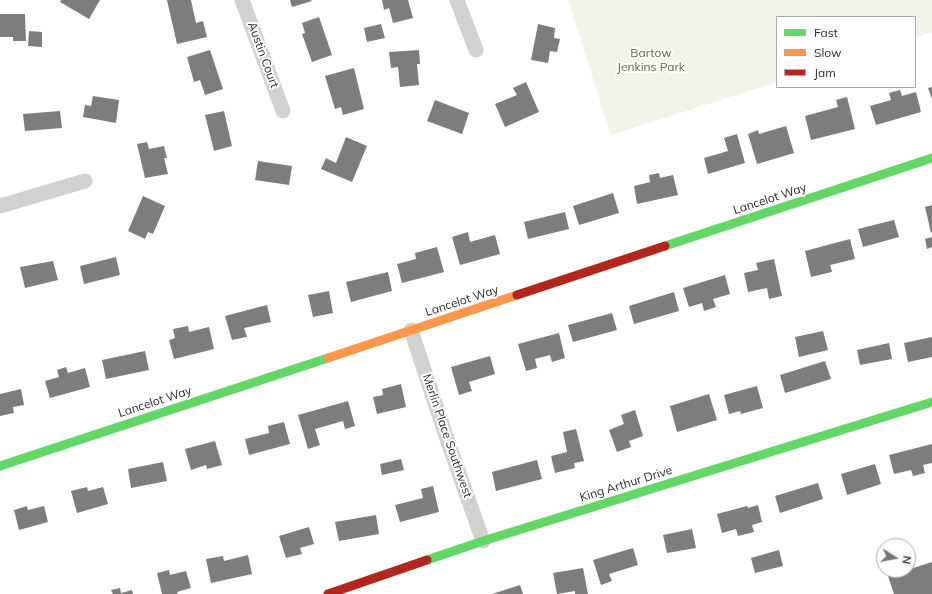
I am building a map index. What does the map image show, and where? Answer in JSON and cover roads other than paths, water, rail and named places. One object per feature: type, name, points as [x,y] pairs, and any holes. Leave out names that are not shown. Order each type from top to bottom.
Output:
[{"type":"street","name":"Austin Court","points":[[242,0],[283,111]]},
{"type":"street","points":[[457,0],[476,50]]},
{"type":"street","name":"Lancelot Way","points":[[0,466],[932,158]]},
{"type":"street","points":[[0,206],[85,181]]},
{"type":"street","name":"Merlin Place Southwest","points":[[411,330],[483,542]]},
{"type":"street","name":"King Arthur Drive","points":[[328,594],[483,542],[932,402]]},
{"type":"park label","name":"Bartow Jenkins Park","points":[[651,60]]}]
